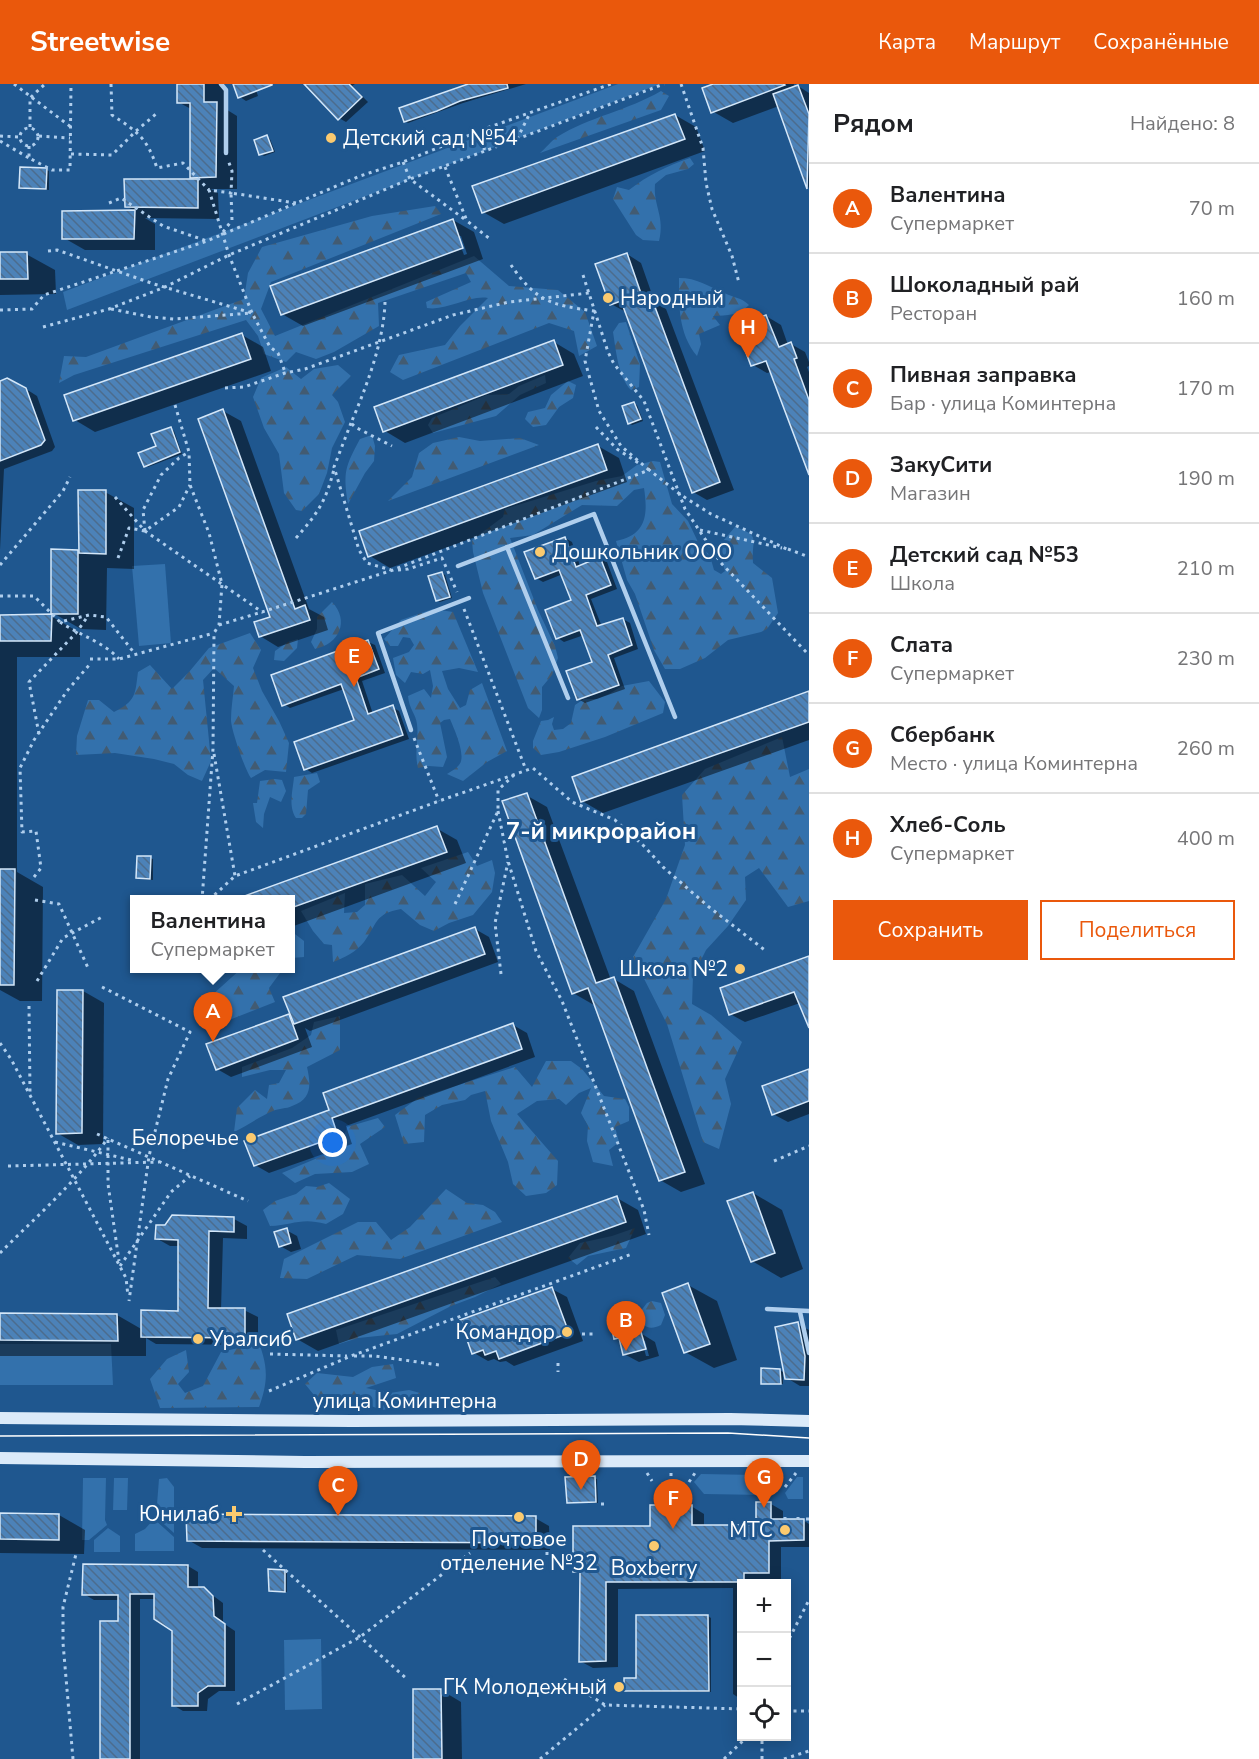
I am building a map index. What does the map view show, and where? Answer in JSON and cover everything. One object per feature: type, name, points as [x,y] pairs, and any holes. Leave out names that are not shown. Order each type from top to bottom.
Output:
[{"type":"street","name":"улица Коминтерна","points":[[0,1418],[809,1421]]},
{"type":"street","points":[[0,1458],[329,1462],[809,1461]]},
{"type":"lane","points":[[221,84],[226,90],[226,153]]},
{"type":"lane","points":[[458,566],[594,514],[675,717]]},
{"type":"lane","points":[[507,547],[568,698]]},
{"type":"lane","points":[[411,730],[378,633],[470,598]]},
{"type":"lane","points":[[767,1310],[809,1311]]},
{"type":"lane","points":[[800,1312],[809,1353]]},
{"type":"path","points":[[14,84],[70,127]]},
{"type":"path","points":[[30,128],[30,98],[45,84]]},
{"type":"path","points":[[0,141],[52,170],[70,170],[71,84]]},
{"type":"path","points":[[111,84],[112,115],[136,131],[151,149],[157,168],[183,163],[209,190],[229,255],[252,313],[270,347],[278,353],[285,373]]},
{"type":"path","points":[[0,310],[32,309],[44,295],[207,242],[360,176],[403,162],[487,128],[608,84]]},
{"type":"path","points":[[43,327],[109,309],[165,286],[229,255],[410,179],[664,84]]},
{"type":"path","points":[[681,84],[703,148],[706,183],[712,209],[732,256],[739,283]]},
{"type":"path","points":[[517,139],[531,112]]},
{"type":"path","points":[[71,154],[112,155],[156,114]]},
{"type":"path","points":[[30,128],[36,130],[39,136],[37,143],[30,146],[23,144],[20,137],[23,130],[30,128]]},
{"type":"path","points":[[484,151],[487,128]]},
{"type":"path","points":[[0,136],[20,137]]},
{"type":"path","points":[[39,136],[70,138]]},
{"type":"path","points":[[29,158],[30,146]]},
{"type":"path","points":[[222,234],[232,220],[232,171],[226,153]]},
{"type":"path","points":[[403,162],[410,179],[490,239]]},
{"type":"path","points":[[445,167],[466,221]]},
{"type":"path","points":[[209,190],[297,203]]},
{"type":"path","points":[[109,203],[120,198],[163,226],[207,242]]},
{"type":"path","points":[[48,251],[57,250],[119,272],[252,313]]},
{"type":"path","points":[[511,265],[540,298],[558,306],[594,311]]},
{"type":"path","points":[[583,275],[614,363],[644,401],[685,509],[721,563],[809,655]]},
{"type":"path","points":[[225,388],[244,387],[285,373],[305,369],[453,315],[509,302],[587,291],[591,293]]},
{"type":"path","points":[[296,538],[320,508],[328,492],[334,467],[370,372],[385,316],[385,302]]},
{"type":"path","points":[[109,309],[174,319],[252,313]]},
{"type":"path","points":[[594,311],[585,362],[599,411],[621,446],[648,470]]},
{"type":"path","points":[[175,405],[189,453],[190,485],[209,533],[222,584],[219,625],[214,633],[213,749],[202,895]]},
{"type":"path","points":[[351,423],[392,446]]},
{"type":"path","points":[[596,427],[617,449],[711,514],[809,557]]},
{"type":"path","points":[[145,531],[143,510],[161,475],[179,458],[189,453]]},
{"type":"path","points":[[334,467],[359,550],[367,562],[393,570],[408,569],[442,558],[461,601],[526,770]]},
{"type":"path","points":[[219,625],[393,570],[648,470]]},
{"type":"path","points":[[0,565],[63,491],[70,477]]},
{"type":"path","points":[[118,558],[129,528],[145,531],[179,507],[190,485]]},
{"type":"path","points":[[115,497],[145,531],[262,612]]},
{"type":"path","points":[[699,529],[789,550]]},
{"type":"path","points":[[0,596],[34,596],[60,622],[113,652],[119,659]]},
{"type":"path","points":[[60,622],[89,615],[106,617],[135,654]]},
{"type":"path","points":[[39,734],[28,682],[76,633],[89,615]]},
{"type":"path","points":[[90,659],[119,659],[214,633]]},
{"type":"path","points":[[34,877],[41,868],[40,859],[36,831],[22,832],[20,768],[34,740],[67,691],[90,664]]},
{"type":"path","points":[[411,730],[439,801]]},
{"type":"path","points":[[213,749],[235,876]]},
{"type":"path","points":[[214,895],[235,876],[533,768],[572,802],[615,820],[663,867],[709,907],[766,951]]},
{"type":"path","points":[[516,774],[498,790],[498,811],[508,861],[536,951],[562,1001],[644,1210],[649,1235]]},
{"type":"path","points":[[455,903],[498,811]]},
{"type":"path","points":[[501,974],[495,923],[508,861]]},
{"type":"path","points":[[35,900],[59,904],[89,970]]},
{"type":"path","points":[[37,981],[63,938],[104,916]]},
{"type":"path","points":[[0,1043],[30,1094],[126,1278],[129,1301],[149,1156],[168,1080],[190,1032],[102,987]]},
{"type":"path","points":[[29,1006],[30,1094]]},
{"type":"path","points":[[97,1134],[248,1201]]},
{"type":"path","points":[[0,1253],[75,1180],[108,1138]]},
{"type":"path","points":[[108,1138],[108,1184],[120,1266]]},
{"type":"path","points":[[55,1142],[139,1162]]},
{"type":"path","points":[[774,1161],[809,1146]]},
{"type":"path","points":[[8,1166],[160,1162]]},
{"type":"path","points":[[120,1266],[171,1192],[191,1176]]},
{"type":"path","points":[[269,1391],[351,1356],[633,1254]]},
{"type":"path","points":[[582,1334],[592,1334]]},
{"type":"path","points":[[270,1354],[375,1356],[439,1365]]},
{"type":"path","points":[[558,1363],[558,1372]]},
{"type":"path","points":[[671,1471],[671,1481]]},
{"type":"path","points":[[688,1482],[696,1472]]},
{"type":"path","points":[[758,1472],[772,1490]]},
{"type":"path","points":[[785,1487],[797,1472]]},
{"type":"path","points":[[601,1504],[608,1504]]},
{"type":"path","points":[[547,1545],[547,1555]]},
{"type":"path","points":[[263,1550],[408,1680]]},
{"type":"path","points":[[237,1704],[360,1637],[470,1553]]},
{"type":"path","points":[[73,1759],[63,1643],[63,1607],[76,1554]]},
{"type":"path","points":[[791,1635],[809,1600]]},
{"type":"path","points":[[564,1679],[605,1705],[737,1709]]},
{"type":"path","points":[[540,1759],[605,1705]]},
{"type":"path","points":[[791,1711],[809,1711]]},
{"type":"path","points":[[724,1759],[744,1741]]},
{"type":"path","points":[[762,1741],[762,1759]]},
{"type":"path","points":[[784,1759],[809,1751]]},
{"type":"green space","points":[[618,84],[660,84],[67,310],[63,292]]},
{"type":"green space","points":[[661,91],[669,96],[661,110],[540,153],[569,130]]},
{"type":"green space","points":[[690,158],[694,164],[688,169],[666,175],[655,184],[661,225],[659,241],[643,240],[636,235],[613,199],[617,187],[629,190],[658,171]]},
{"type":"green space","points":[[435,206],[441,214],[271,282],[261,309],[275,336],[474,256],[509,286],[558,290],[585,312],[597,346],[579,356],[574,331],[549,323],[403,380],[390,372],[399,355],[445,345],[488,298],[427,308],[426,302],[471,282],[466,273],[378,303],[379,326],[334,352],[316,359],[296,352],[286,362],[264,354],[258,336],[246,320],[74,375],[59,383],[64,356],[86,357],[244,299],[248,273],[262,247],[372,216]]},
{"type":"green space","points":[[679,278],[702,283],[749,305],[737,313],[713,316],[720,325],[699,334],[701,344],[697,356],[683,328]]},
{"type":"green space","points":[[626,322],[640,364],[639,387],[631,390],[620,371],[613,332],[619,323]]},
{"type":"green space","points":[[338,365],[351,376],[332,395],[338,402],[345,422],[332,448],[327,473],[319,494],[302,511],[296,510],[284,493],[279,454],[264,428],[253,397],[261,378],[286,367],[301,379],[314,369]]},
{"type":"green space","points":[[545,375],[546,383],[520,395],[496,416],[433,433],[428,425],[432,418],[487,395],[509,394],[519,386]]},
{"type":"green space","points":[[568,381],[576,385],[573,398],[559,407],[546,425],[533,427],[525,419],[528,412],[545,408],[551,395]]},
{"type":"green space","points":[[372,435],[375,446],[374,461],[348,504],[346,470],[348,463],[360,439]]},
{"type":"green space","points":[[459,437],[480,441],[520,438],[539,445],[388,501],[412,477],[419,453],[433,443]]},
{"type":"green space","points":[[653,461],[660,462],[672,504],[688,521],[698,542],[710,556],[714,570],[721,574],[725,571],[718,547],[735,527],[752,536],[753,563],[772,578],[778,613],[767,629],[761,632],[728,640],[705,658],[680,669],[665,669],[654,650],[635,594],[627,580],[616,541],[634,534],[640,528],[646,506],[644,488],[634,490],[617,506],[582,505],[533,535],[510,538],[558,658],[552,675],[542,687],[542,710],[539,718],[528,708],[483,593],[472,540],[503,517],[505,509],[596,481],[622,476],[637,465]]},
{"type":"green space","points":[[165,564],[171,643],[139,646],[132,566]]},
{"type":"green space","points":[[332,602],[340,617],[339,631],[330,642],[315,649],[311,642],[317,629],[317,617]]},
{"type":"green space","points":[[433,609],[453,612],[478,672],[459,668],[442,671],[448,689],[460,708],[466,705],[470,690],[482,683],[507,751],[487,762],[463,781],[447,774],[459,765],[462,755],[450,719],[440,723],[447,757],[443,767],[418,768],[417,724],[408,696],[424,689],[431,698],[433,686],[430,670],[423,674],[411,672],[405,683],[396,675],[393,658],[409,652],[414,645],[410,638],[403,637],[398,646],[390,646],[384,639],[401,620]]},
{"type":"green space","points":[[250,633],[261,650],[253,668],[262,691],[289,743],[286,772],[265,770],[251,778],[248,774],[231,720],[234,686],[214,668],[203,680],[211,761],[202,781],[188,775],[174,764],[154,759],[115,753],[76,755],[77,736],[88,700],[99,700],[114,712],[130,701],[138,672],[150,665],[172,689],[209,648]]},
{"type":"green space","points":[[298,639],[297,648],[284,661],[274,660],[275,651],[288,642]]},
{"type":"green space","points":[[649,681],[665,702],[663,713],[605,737],[559,752],[541,755],[533,748],[533,741],[541,721],[554,717],[552,724],[554,730],[563,729],[571,723],[575,705],[584,699],[597,699],[622,686]]},
{"type":"green space","points":[[782,737],[790,777],[809,769],[809,901],[788,907],[759,868],[745,877],[746,900],[728,926],[706,950],[693,976],[692,1004],[711,1015],[742,1042],[725,1079],[731,1104],[719,1149],[703,1142],[667,1024],[633,957],[666,899],[685,845],[682,795],[705,769]]},
{"type":"green space","points":[[317,773],[320,782],[308,790],[306,814],[302,818],[296,818],[292,803],[294,777]]},
{"type":"green space","points":[[282,780],[286,791],[281,802],[270,797],[264,814],[263,828],[256,822],[253,803],[257,803],[260,781]]},
{"type":"green space","points":[[468,852],[477,866],[492,860],[495,873],[492,892],[473,915],[434,931],[420,925],[401,909],[392,911],[378,920],[357,949],[333,962],[332,945],[324,944],[301,911],[345,893],[344,913],[357,912],[365,905],[365,884],[402,875],[425,896],[436,882],[421,868]]},
{"type":"green space","points":[[295,934],[304,941],[304,957],[295,958]]},
{"type":"green space","points":[[236,973],[280,973],[269,988],[275,1002],[219,1024],[213,1014],[211,996]]},
{"type":"green space","points":[[340,1016],[340,1050],[307,1067],[309,1085],[307,1095],[299,1103],[268,1113],[234,1132],[237,1108],[255,1090],[267,1099],[269,1085],[279,1083],[286,1070],[270,1070],[242,1077],[242,1067],[292,1048],[311,1035],[314,1022]]},
{"type":"green space","points":[[546,1061],[571,1061],[582,1069],[604,1096],[625,1099],[629,1107],[629,1121],[615,1127],[619,1142],[609,1150],[613,1166],[593,1162],[587,1141],[588,1126],[581,1113],[591,1088],[579,1093],[566,1105],[559,1099],[537,1101],[517,1114],[558,1161],[557,1185],[546,1193],[526,1196],[513,1184],[508,1162],[491,1121],[485,1091],[471,1095],[465,1100],[442,1105],[425,1115],[424,1142],[404,1144],[395,1115],[418,1098],[515,1067],[532,1087]]},
{"type":"green space","points":[[378,1118],[385,1127],[360,1144],[369,1164],[352,1172],[315,1174],[295,1183],[282,1173],[327,1154],[342,1142],[347,1127]]},
{"type":"green space","points":[[329,1183],[350,1199],[343,1214],[326,1224],[303,1221],[270,1226],[263,1210],[275,1201],[296,1194],[306,1186],[317,1187]]},
{"type":"green space","points":[[446,1189],[467,1203],[483,1205],[495,1212],[502,1222],[400,1259],[357,1255],[307,1279],[280,1278],[284,1259],[358,1222],[376,1222],[391,1240],[410,1227]]},
{"type":"green space","points":[[635,1228],[626,1248],[588,1256],[577,1265],[568,1258],[580,1243]]},
{"type":"green space","points":[[495,1277],[501,1284],[451,1306],[397,1334],[358,1338],[339,1344],[336,1330]]},
{"type":"green space","points":[[652,1301],[661,1303],[665,1315],[661,1325],[651,1328],[641,1323],[640,1312],[647,1303]]},
{"type":"green space","points":[[255,1333],[266,1370],[265,1387],[259,1407],[160,1408],[150,1379],[167,1359],[186,1350],[189,1372],[178,1384],[185,1393],[203,1386],[221,1352],[247,1346]]},
{"type":"green space","points":[[0,1344],[111,1344],[113,1385],[0,1385]]},
{"type":"green space","points":[[393,1364],[396,1378],[366,1388],[390,1393],[409,1390],[420,1393],[422,1403],[382,1410],[360,1402],[332,1405],[314,1395],[305,1384],[317,1373],[353,1377],[372,1367]]},
{"type":"green space","points":[[701,1474],[757,1475],[770,1492],[767,1495],[704,1494],[694,1482]]},
{"type":"green space","points":[[797,1477],[803,1477],[803,1499],[788,1499],[785,1493]]},
{"type":"green space","points":[[83,1478],[106,1478],[105,1520],[107,1525],[89,1540],[82,1540]]},
{"type":"green space","points":[[114,1478],[128,1478],[127,1510],[113,1510]]},
{"type":"green space","points":[[167,1478],[174,1487],[174,1533],[156,1517],[159,1479]]},
{"type":"green space","points":[[154,1519],[174,1537],[174,1551],[135,1551],[135,1534],[145,1529]]},
{"type":"green space","points":[[108,1528],[120,1536],[120,1552],[94,1552],[94,1540]]},
{"type":"green space","points":[[321,1639],[322,1709],[285,1710],[284,1640]]},
{"type":"building","points":[[177,84],[204,84],[204,102],[217,102],[216,177],[190,178],[190,103],[177,103]]},
{"type":"building","points":[[233,84],[272,84],[272,85],[238,98]]},
{"type":"building","name":"Детский сад №54","points":[[304,84],[349,84],[362,97],[338,120]]},
{"type":"building","points":[[468,84],[507,84],[508,88],[460,101],[404,122],[399,108]]},
{"type":"building","points":[[713,84],[785,85],[711,113],[702,88]]},
{"type":"building","points":[[798,85],[809,114],[807,189],[773,94]]},
{"type":"building","points":[[675,114],[685,139],[482,213],[472,186]]},
{"type":"building","points":[[267,135],[273,151],[259,155],[254,140]]},
{"type":"building","points":[[20,167],[47,168],[46,189],[19,188]]},
{"type":"building","points":[[124,179],[198,179],[198,208],[125,207]]},
{"type":"building","points":[[135,210],[134,239],[62,239],[62,211]]},
{"type":"building","points":[[453,219],[463,248],[281,315],[270,286]]},
{"type":"building","points":[[0,252],[27,252],[28,279],[0,279]]},
{"type":"building","points":[[627,253],[644,302],[652,299],[720,482],[692,493],[621,301],[610,305],[595,264]]},
{"type":"building","points":[[766,315],[779,347],[791,342],[797,358],[794,359],[809,400],[809,475],[766,361],[751,366],[736,326]]},
{"type":"building","points":[[242,333],[251,359],[73,421],[64,395]]},
{"type":"building","points":[[554,340],[563,365],[383,432],[374,407]]},
{"type":"building","points":[[7,378],[26,388],[45,440],[41,445],[0,461],[0,381]]},
{"type":"building","points":[[634,402],[641,419],[628,424],[622,406]]},
{"type":"building","points":[[223,409],[295,609],[305,605],[310,620],[259,637],[254,622],[270,617],[198,419]]},
{"type":"building","points":[[171,427],[180,452],[144,467],[138,453],[156,446],[151,434]]},
{"type":"building","points":[[598,444],[607,470],[368,557],[359,531]]},
{"type":"building","points":[[78,490],[106,490],[106,554],[79,553]]},
{"type":"building","points":[[565,537],[576,567],[600,557],[611,585],[586,595],[597,626],[623,618],[632,645],[608,655],[619,685],[577,700],[566,671],[592,662],[580,630],[556,639],[545,610],[571,600],[559,570],[535,579],[524,552]]},
{"type":"building","points":[[51,549],[78,550],[78,614],[51,614]]},
{"type":"building","points":[[442,572],[450,597],[436,601],[428,576]]},
{"type":"building","points":[[52,614],[51,641],[0,641],[0,615]]},
{"type":"building","points":[[368,640],[379,669],[356,678],[368,714],[393,705],[403,735],[304,770],[294,742],[354,720],[341,684],[282,706],[271,675]]},
{"type":"building","points":[[809,691],[809,722],[581,802],[572,777]]},
{"type":"building","points":[[527,793],[596,983],[614,977],[685,1172],[659,1181],[588,988],[572,994],[502,801]]},
{"type":"building","points":[[437,826],[447,852],[295,907],[295,895],[247,895]]},
{"type":"building","points":[[137,856],[151,856],[150,879],[136,878]]},
{"type":"building","points":[[0,869],[15,869],[14,985],[0,985]]},
{"type":"building","points":[[475,927],[485,954],[294,1024],[283,997]]},
{"type":"building","points":[[809,956],[809,1028],[794,992],[729,1015],[720,988]]},
{"type":"building","points":[[57,990],[83,990],[82,1133],[56,1134]]},
{"type":"building","points":[[289,1014],[298,1039],[216,1070],[206,1044]]},
{"type":"building","points":[[513,1023],[522,1049],[332,1118],[338,1136],[254,1166],[244,1141],[329,1110],[323,1093]]},
{"type":"building","points":[[809,1069],[809,1101],[772,1115],[762,1086]]},
{"type":"building","points":[[753,1192],[775,1253],[751,1262],[727,1201]]},
{"type":"building","points":[[617,1196],[626,1222],[296,1340],[287,1314]]},
{"type":"building","points":[[172,1215],[234,1217],[234,1232],[209,1231],[208,1308],[245,1308],[245,1338],[141,1337],[141,1310],[178,1311],[178,1240],[155,1239],[156,1225],[165,1225]]},
{"type":"building","points":[[287,1228],[291,1243],[279,1247],[274,1232]]},
{"type":"building","points":[[688,1283],[710,1344],[684,1353],[662,1293]]},
{"type":"building","points":[[552,1287],[569,1333],[499,1359],[496,1351],[485,1355],[483,1350],[472,1354],[460,1320]]},
{"type":"building","points":[[0,1313],[117,1314],[118,1341],[0,1340]]},
{"type":"building","points":[[626,1316],[631,1334],[641,1332],[646,1349],[623,1355],[619,1338],[614,1339],[610,1320]]},
{"type":"building","points":[[798,1322],[805,1356],[804,1380],[785,1379],[775,1327]]},
{"type":"building","points":[[761,1368],[780,1369],[781,1384],[761,1384]]},
{"type":"building","points":[[595,1476],[596,1502],[567,1503],[565,1477]]},
{"type":"building","points":[[756,1502],[771,1502],[771,1519],[804,1519],[804,1540],[769,1541],[769,1573],[744,1573],[744,1579],[737,1579],[737,1582],[606,1582],[606,1661],[579,1662],[580,1572],[573,1572],[573,1526],[650,1526],[650,1505],[692,1505],[692,1525],[756,1525]]},
{"type":"building","points":[[0,1513],[59,1514],[59,1540],[0,1539]]},
{"type":"building","points":[[186,1514],[536,1516],[536,1543],[187,1541]]},
{"type":"building","points":[[83,1564],[188,1565],[188,1587],[204,1587],[213,1596],[214,1616],[225,1624],[225,1686],[208,1686],[198,1693],[198,1706],[172,1706],[172,1631],[154,1619],[154,1594],[130,1594],[130,1759],[100,1759],[100,1621],[118,1621],[118,1595],[82,1595]]},
{"type":"building","points":[[268,1569],[285,1570],[285,1592],[269,1591]]},
{"type":"building","points":[[636,1615],[708,1615],[709,1691],[624,1691],[624,1678],[636,1678]]},
{"type":"building","points":[[413,1689],[441,1689],[442,1759],[413,1759]]},
{"type":"tram line","points":[[0,1436],[728,1433],[809,1438]]},
{"type":"place","name":"Детский сад №54","points":[[331,138]]},
{"type":"place","name":"Народный","points":[[608,298]]},
{"type":"place","name":"Хлеб-Соль","points":[[748,358]]},
{"type":"place","name":"Дошкольник ООО","points":[[540,552]]},
{"type":"place","name":"Детский сад №53","points":[[354,687]]},
{"type":"place","name":"Школа №2","points":[[740,969]]},
{"type":"place","name":"Валентина","points":[[213,1042]]},
{"type":"place","name":"Белоречье","points":[[251,1138]]},
{"type":"place","name":"Командор","points":[[567,1332]]},
{"type":"place","name":"Уралсиб","points":[[198,1339]]},
{"type":"place","name":"Шоколадный рай","points":[[626,1351]]},
{"type":"place","name":"ЗакуСити","points":[[581,1490]]},
{"type":"place","name":"Сбербанк","points":[[764,1508]]},
{"type":"place","name":"Юнилаб","points":[[234,1514]]},
{"type":"place","name":"Пивная заправка","points":[[338,1516]]},
{"type":"place","name":"Почтовое отделение №32","points":[[519,1517]]},
{"type":"place","name":"Слата","points":[[673,1529]]},
{"type":"place","name":"МТС","points":[[785,1530]]},
{"type":"place","name":"Boxberry","points":[[654,1546]]},
{"type":"place","name":"ГК Молодежный","points":[[619,1687]]},
{"type":"district","name":"7-й микрорайон","points":[[601,831]]}]
